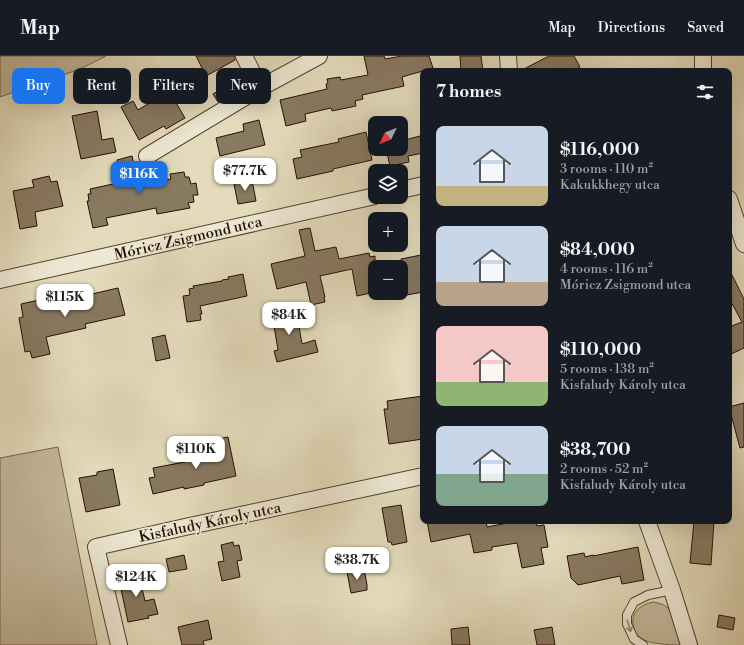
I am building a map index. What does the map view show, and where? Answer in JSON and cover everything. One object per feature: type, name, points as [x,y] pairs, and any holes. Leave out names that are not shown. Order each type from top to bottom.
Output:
[{"type":"street","points":[[244,56],[250,68]]},
{"type":"street","points":[[271,82],[319,56]]},
{"type":"street","points":[[508,56],[509,68]]},
{"type":"street","points":[[703,56],[703,68]]},
{"type":"street","points":[[147,156],[233,104]]},
{"type":"street","points":[[408,188],[420,186]]},
{"type":"street","name":"Móricz Zsigmond utca","points":[[0,280],[368,198]]},
{"type":"street","points":[[732,208],[744,244]]},
{"type":"street","name":"Kisfaludy Károly utca","points":[[119,645],[96,547],[420,477]]},
{"type":"street","points":[[648,524],[672,590],[689,645]]},
{"type":"lane","points":[[642,645],[634,639],[627,624],[627,615],[634,602],[648,595],[672,590]]},
{"type":"shaded area","points":[[0,56],[106,56],[82,68],[73,68],[73,71],[65,74],[65,68],[12,68],[12,93],[0,97]]},
{"type":"shaded area","points":[[58,447],[97,645],[0,645],[0,458]]},
{"type":"shaded area","points":[[653,602],[665,606],[670,611],[674,620],[680,645],[648,642],[640,638],[636,633],[633,623],[634,614],[644,605]]},
{"type":"building","points":[[196,56],[235,56],[235,60],[220,68],[216,68],[216,70],[208,75],[208,68],[202,68]]},
{"type":"building","points":[[364,56],[384,56],[385,59],[402,56],[429,56],[433,68],[420,68],[420,72],[402,77],[404,86],[362,95],[363,99],[355,101],[356,106],[332,111],[331,108],[305,114],[306,121],[286,126],[280,100],[327,89],[327,79],[340,77],[341,80],[368,75]]},
{"type":"building","points":[[460,56],[481,56],[483,68],[461,68]]},
{"type":"building","points":[[549,56],[574,56],[580,67],[578,68],[526,68]]},
{"type":"building","points":[[133,101],[138,110],[148,104],[177,104],[185,118],[166,129],[164,126],[139,140],[121,107],[131,104]]},
{"type":"building","points":[[97,111],[102,140],[113,138],[116,152],[81,159],[72,116]]},
{"type":"building","points":[[259,120],[265,145],[220,156],[216,138],[244,131],[243,124]]},
{"type":"building","points":[[366,132],[368,141],[368,156],[371,156],[372,160],[297,179],[293,159],[302,157],[300,150],[339,142],[338,139]]},
{"type":"building","points":[[420,136],[420,154],[408,156],[408,139]]},
{"type":"building","points":[[132,156],[138,185],[171,179],[170,174],[184,172],[185,177],[189,177],[191,184],[196,183],[198,195],[193,195],[194,202],[188,203],[190,208],[157,214],[156,208],[106,218],[108,225],[93,228],[87,201],[89,201],[88,194],[91,194],[90,189],[122,182],[117,160]]},
{"type":"building","points":[[388,156],[408,156],[409,162],[390,164]]},
{"type":"building","points":[[49,176],[51,182],[57,181],[63,206],[35,212],[37,226],[20,229],[13,191],[34,187],[32,180]]},
{"type":"building","points":[[252,180],[256,201],[238,204],[234,184]]},
{"type":"building","points":[[310,228],[315,251],[336,247],[339,259],[369,253],[370,257],[375,256],[375,260],[368,260],[368,294],[357,296],[352,269],[320,276],[325,302],[311,305],[306,282],[277,289],[271,264],[305,256],[299,230]]},
{"type":"building","points":[[420,255],[420,293],[408,295],[408,260],[401,260]]},
{"type":"building","points":[[243,274],[247,296],[200,306],[202,314],[200,314],[201,320],[187,322],[183,296],[190,295],[189,289],[194,288],[193,286],[222,281],[229,279],[228,277]]},
{"type":"building","points":[[732,275],[744,299],[744,348],[732,354],[732,326],[742,322],[732,304]]},
{"type":"building","points":[[118,288],[125,315],[85,324],[86,328],[46,337],[50,354],[32,358],[30,351],[25,352],[19,318],[23,317],[21,304],[39,300],[40,304]]},
{"type":"building","points":[[296,309],[302,344],[315,340],[318,352],[277,362],[274,351],[278,350],[274,326],[267,327],[265,314]]},
{"type":"building","points":[[165,335],[170,358],[156,361],[152,338]]},
{"type":"building","points":[[420,396],[420,439],[389,444],[384,409],[388,409],[387,401]]},
{"type":"building","points":[[744,403],[744,447],[740,448],[732,418],[732,406]]},
{"type":"building","points":[[228,437],[236,476],[204,483],[204,485],[184,489],[184,487],[153,494],[149,478],[155,477],[153,468],[211,457],[208,441]]},
{"type":"building","points":[[113,469],[120,505],[86,512],[79,478],[97,475],[97,472]]},
{"type":"building","points":[[401,505],[407,542],[392,545],[391,542],[388,542],[382,508]]},
{"type":"building","points":[[428,524],[486,524],[487,527],[503,524],[537,524],[537,526],[544,525],[548,547],[541,548],[544,564],[522,568],[517,543],[492,547],[492,550],[474,553],[470,534],[431,542]]},
{"type":"building","points":[[694,524],[714,524],[711,565],[690,563]]},
{"type":"building","points":[[233,542],[234,546],[239,545],[242,560],[237,561],[240,577],[222,581],[218,562],[224,561],[221,545]]},
{"type":"building","points":[[638,547],[644,580],[622,584],[620,576],[578,585],[571,578],[567,556],[584,553],[585,557],[593,556]]},
{"type":"building","points":[[184,555],[187,569],[169,572],[166,559]]},
{"type":"building","points":[[364,568],[367,590],[351,593],[347,572]]},
{"type":"building","points":[[138,571],[145,601],[154,599],[158,614],[148,616],[149,618],[128,622],[118,575]]},
{"type":"building","points":[[719,615],[735,618],[733,630],[717,627]]},
{"type":"building","points":[[208,620],[212,639],[203,641],[204,645],[182,645],[178,627]]},
{"type":"building","points":[[468,627],[470,645],[452,645],[451,629]]},
{"type":"building","points":[[552,627],[555,645],[537,645],[534,630]]}]
